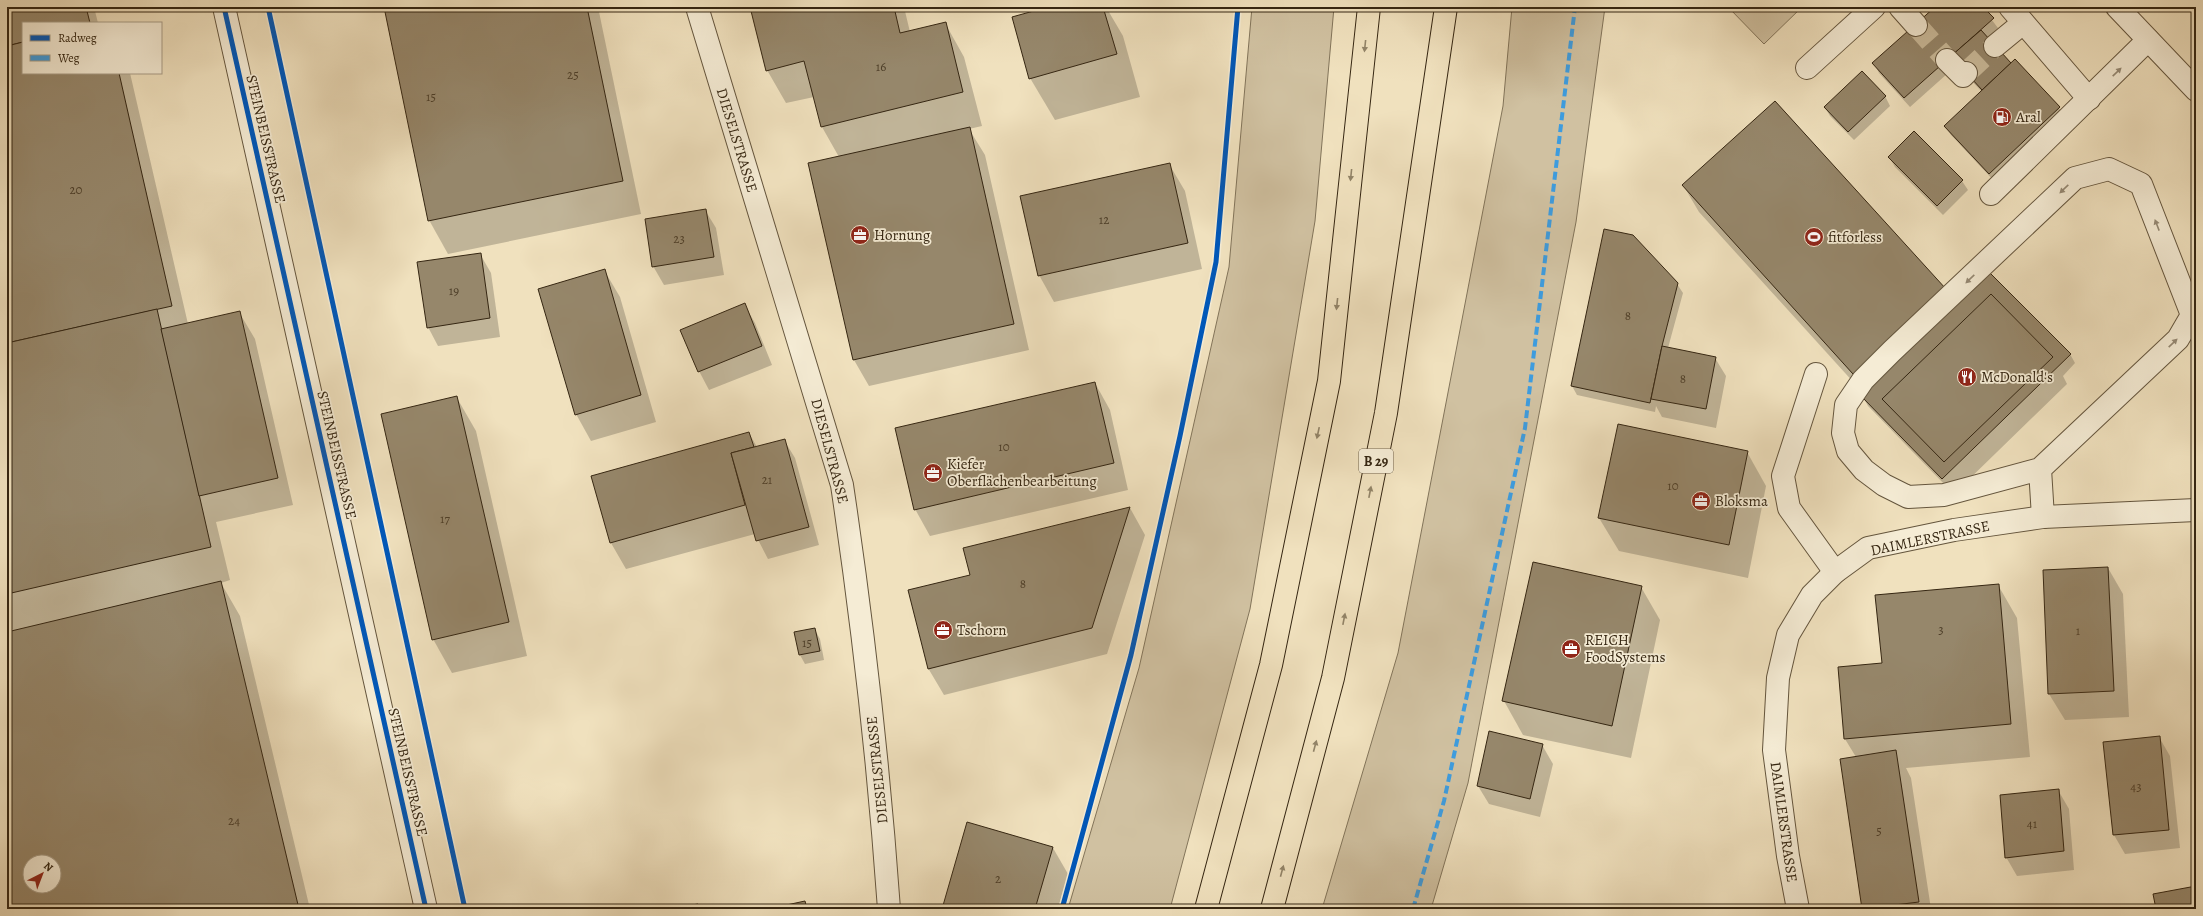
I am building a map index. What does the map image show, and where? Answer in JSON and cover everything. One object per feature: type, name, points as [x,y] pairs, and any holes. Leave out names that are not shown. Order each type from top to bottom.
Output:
[{"type":"highway","points":[[1206,909],[1271,666],[1329,381],[1369,7]]},
{"type":"highway","name":"B 29","points":[[1272,909],[1332,678],[1386,413],[1446,7]]},
{"type":"street","name":"STEINBEISSTRASSE","points":[[224,7],[426,909]]},
{"type":"street","name":"DIESELSTRASSE","points":[[697,7],[842,485],[853,560],[883,823],[889,909]]},
{"type":"street","points":[[1807,68],[1874,7]]},
{"type":"street","points":[[1900,7],[1916,25]]},
{"type":"street","points":[[2118,7],[2196,90]]},
{"type":"street","points":[[1995,46],[2016,15],[2089,100]]},
{"type":"street","points":[[1991,194],[2089,100],[2148,40]]},
{"type":"street","points":[[1947,60],[1963,76],[1966,73]]},
{"type":"street","points":[[2109,170],[2141,184],[2192,314],[2178,339],[2040,469],[1944,495],[1908,497],[1884,485],[1864,470],[1848,451],[1843,433],[1846,405],[1863,380],[1892,351],[2075,178],[2109,170]]},
{"type":"street","points":[[1816,374],[1783,476],[1789,508],[1835,572]]},
{"type":"street","points":[[2040,469],[2043,517]]},
{"type":"street","name":"DAIMLERSTRASSE","points":[[1798,909],[1788,856],[1774,750],[1778,678],[1788,635],[1812,595],[1835,572],[1868,548],[1954,530],[2043,517],[2196,510]]},
{"type":"shaded area","points":[[1252,7],[1334,7],[1315,221],[1250,609],[1170,909],[1068,909],[1139,668],[1229,267]]},
{"type":"shaded area","points":[[1512,7],[1605,7],[1576,222],[1468,783],[1431,909],[1322,909],[1398,653],[1503,106]]},
{"type":"shaded area","points":[[1728,7],[1802,7],[1764,44]]},
{"type":"building","points":[[7,7],[86,7],[90,22],[22,22],[22,42],[7,46]]},
{"type":"building","points":[[384,7],[587,7],[623,181],[428,221]]},
{"type":"building","points":[[750,7],[894,7],[900,33],[946,22],[963,92],[821,127],[804,61],[766,71]]},
{"type":"building","points":[[1048,7],[1103,7],[1117,54],[1029,79],[1012,17]]},
{"type":"building","points":[[1935,7],[1983,7],[1994,18],[1904,98],[1872,63]]},
{"type":"building","points":[[1981,30],[2011,63],[1982,90],[1951,56]]},
{"type":"building","points":[[22,42],[22,74],[119,74],[172,306],[7,343],[7,46]]},
{"type":"building","name":"Aral","points":[[2015,59],[2060,107],[1989,174],[1944,126]]},
{"type":"building","points":[[1862,71],[1886,96],[1848,132],[1824,107]]},
{"type":"building","name":"fitforless","points":[[1775,101],[1946,289],[1853,374],[1682,185]]},
{"type":"building","points":[[970,127],[1014,324],[853,360],[808,163]]},
{"type":"building","points":[[1914,131],[1963,180],[1937,206],[1888,157]]},
{"type":"building","points":[[1170,163],[1188,243],[1038,276],[1020,196]]},
{"type":"building","points":[[706,209],[714,257],[652,267],[645,219]]},
{"type":"building","points":[[1604,229],[1633,235],[1678,283],[1662,346],[1650,403],[1571,386]]},
{"type":"building","points":[[481,253],[490,318],[427,328],[417,262]]},
{"type":"building","points":[[605,269],[641,395],[575,415],[538,289]]},
{"type":"building","points":[[1988,271],[2071,354],[1942,479],[1862,397]]},
{"type":"building","points":[[1991,294],[2053,357],[1944,462],[1882,399]]},
{"type":"building","points":[[745,303],[762,346],[698,372],[680,330]]},
{"type":"building","points":[[157,309],[211,547],[7,594],[7,343]]},
{"type":"building","points":[[240,311],[278,478],[199,496],[161,329]]},
{"type":"building","points":[[1662,346],[1716,357],[1706,409],[1651,399]]},
{"type":"building","points":[[1095,382],[1114,463],[914,510],[895,428]]},
{"type":"building","points":[[457,396],[509,622],[432,640],[381,414]]},
{"type":"building","points":[[1618,424],[1748,451],[1729,545],[1598,518]]},
{"type":"building","points":[[749,432],[754,447],[731,453],[745,505],[610,543],[591,476]]},
{"type":"building","points":[[785,439],[809,527],[756,541],[731,453]]},
{"type":"building","points":[[1130,507],[1092,628],[928,669],[908,590],[970,575],[963,548]]},
{"type":"building","points":[[1533,562],[1642,586],[1612,726],[1502,701]]},
{"type":"building","points":[[2108,567],[2114,691],[2048,694],[2043,570]]},
{"type":"building","points":[[221,581],[299,909],[7,909],[7,632]]},
{"type":"building","points":[[1999,584],[2011,724],[1844,739],[1838,667],[1882,663],[1875,595]]},
{"type":"building","points":[[815,628],[820,651],[799,655],[794,632]]},
{"type":"building","points":[[1489,731],[1543,744],[1530,799],[1477,786]]},
{"type":"building","points":[[2160,736],[2169,830],[2113,835],[2103,742]]},
{"type":"building","points":[[1896,750],[1919,902],[1862,909],[1840,759]]},
{"type":"building","points":[[2059,789],[2064,851],[2005,858],[2000,795]]},
{"type":"building","points":[[967,822],[1053,847],[1035,909],[942,909]]},
{"type":"building","points":[[2196,886],[2196,909],[2156,909],[2153,894]]},
{"type":"building","points":[[805,901],[807,909],[768,909]]},
{"type":"building","points":[[698,904],[699,909],[667,909]]},
{"type":"tunnel","points":[[1916,25],[1947,60]]},
{"type":"tunnel","points":[[1966,73],[1995,46]]},
{"type":"marked path","points":[[1413,909],[1444,801],[1525,428],[1575,7]]},
{"type":"cycle path","points":[[224,7],[426,909]]},
{"type":"cycle path","points":[[268,7],[465,909]]},
{"type":"cycle path","points":[[1062,909],[1131,655],[1180,436],[1216,262],[1238,7]]},
{"type":"place","name":"Aral","points":[[2002,117]]},
{"type":"place","name":"Hornung","points":[[860,235]]},
{"type":"place","name":"fitforless","points":[[1814,237]]},
{"type":"place","name":"McDonald's","points":[[1967,377]]},
{"type":"place","name":"Kiefer Oberflächenbearbeitung","points":[[933,473]]},
{"type":"place","name":"Bloksma","points":[[1701,501]]},
{"type":"place","name":"Tschorn","points":[[943,630]]},
{"type":"place","name":"REICH FoodSystems","points":[[1571,649]]}]
